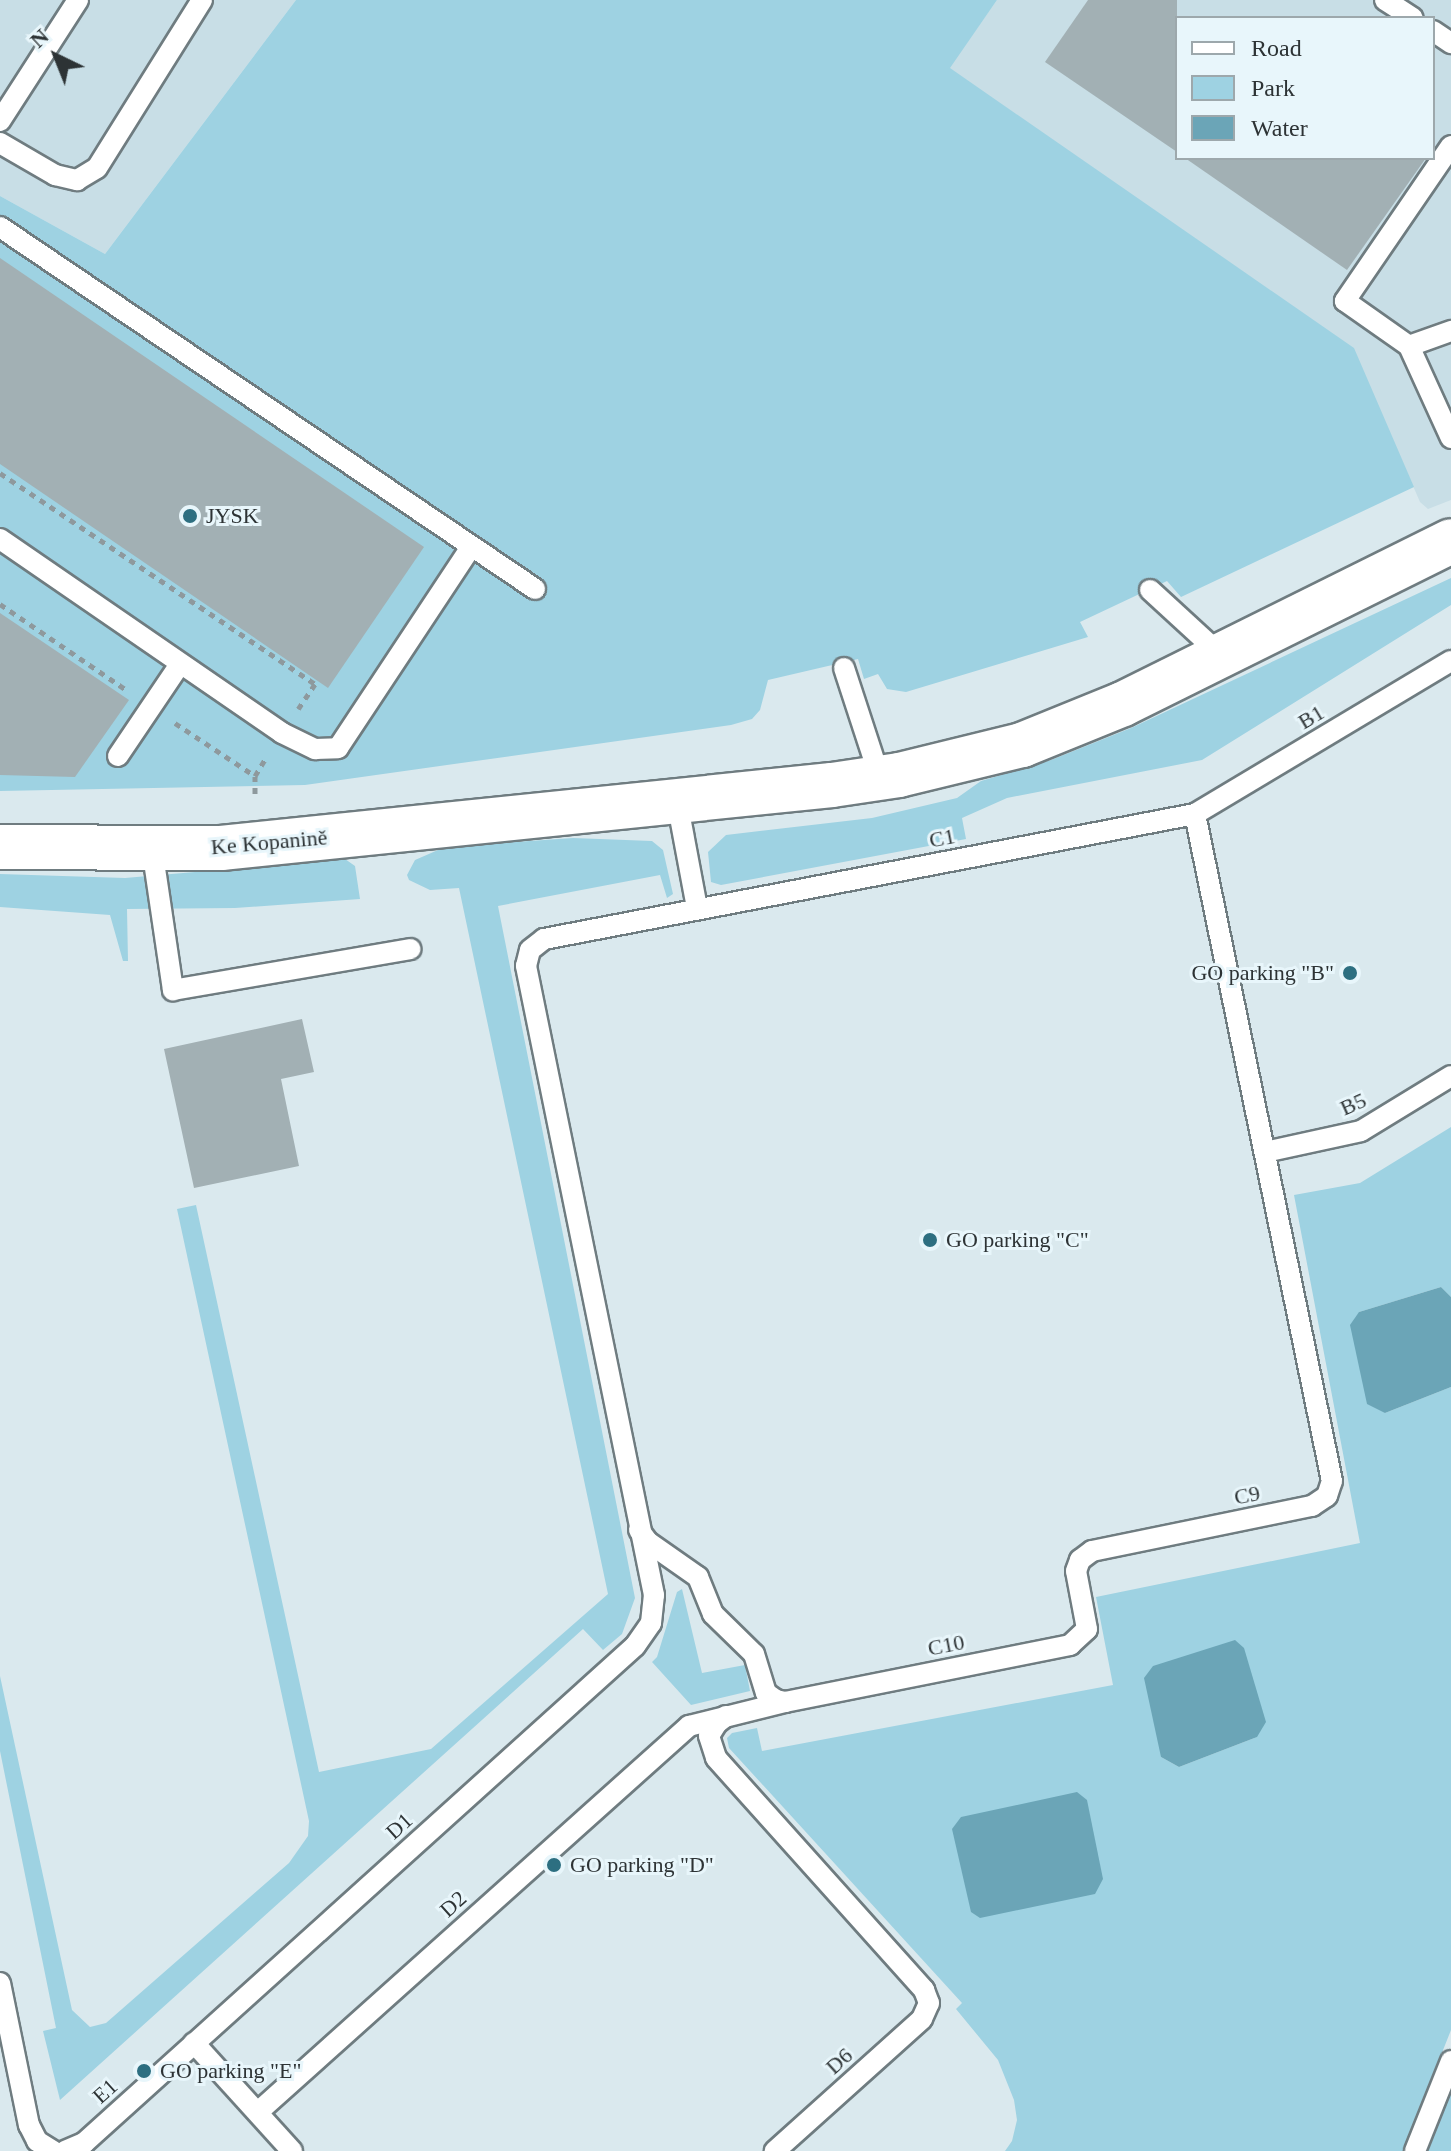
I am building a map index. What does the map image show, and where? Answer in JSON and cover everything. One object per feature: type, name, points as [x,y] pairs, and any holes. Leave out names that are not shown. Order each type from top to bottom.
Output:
[{"type":"street","name":"Ke Kopanině","points":[[0,847],[221,848],[880,778],[1022,745],[1123,704],[1451,541]]},
{"type":"lane","points":[[0,121],[78,0]]},
{"type":"lane","points":[[0,143],[55,175],[77,180],[97,168],[202,0]]},
{"type":"lane","points":[[1385,0],[1410,16]]},
{"type":"lane","points":[[1451,146],[1345,301],[1409,346],[1451,438]]},
{"type":"lane","points":[[0,227],[535,589]]},
{"type":"lane","points":[[1409,346],[1451,331]]},
{"type":"lane","points":[[0,539],[282,733],[315,749],[338,748],[471,547]]},
{"type":"lane","points":[[1150,590],[1221,655]]},
{"type":"lane","name":"B1","points":[[1195,814],[1451,661]]},
{"type":"lane","points":[[118,756],[180,664]]},
{"type":"lane","points":[[844,668],[880,778]]},
{"type":"lane","points":[[677,801],[697,908]]},
{"type":"lane","name":"C1","points":[[639,1530],[526,959],[530,950],[544,939],[1195,814]]},
{"type":"lane","name":"C9","points":[[1092,1551],[1320,1502],[1327,1496],[1332,1481],[1195,814]]},
{"type":"lane","points":[[152,848],[173,990],[410,949]]},
{"type":"lane","name":"B5","points":[[1265,1152],[1361,1131],[1451,1076]]},
{"type":"lane","points":[[639,1530],[648,1542],[698,1577],[713,1614],[754,1654],[766,1693],[785,1702]]},
{"type":"lane","name":"D1","points":[[194,2043],[635,1646],[651,1623],[654,1609],[654,1595],[639,1530]]},
{"type":"lane","name":"C10","points":[[681,1732],[697,1723],[785,1702],[1070,1645],[1087,1629],[1076,1571],[1080,1560],[1092,1551]]},
{"type":"lane","name":"D6","points":[[726,1716],[709,1736],[716,1758],[924,1990],[929,2003],[922,2019],[775,2151]]},
{"type":"lane","name":"D2","points":[[258,2112],[681,1732]]},
{"type":"lane","points":[[0,1983],[29,2125],[37,2141],[53,2151]]},
{"type":"lane","points":[[194,2043],[292,2151]]},
{"type":"lane","name":"E1","points":[[75,2148],[194,2043]]},
{"type":"lane","points":[[1415,2151],[1451,2061]]},
{"type":"path","points":[[0,473],[315,684],[293,717]]},
{"type":"path","points":[[0,604],[136,697]]},
{"type":"path","points":[[167,718],[255,776]]},
{"type":"path","points":[[255,795],[255,776],[272,747]]},
{"type":"shaded area","points":[[0,0],[296,0],[105,254],[0,196]]},
{"type":"shaded area","points":[[997,0],[1451,0],[1451,500],[1428,509],[1420,502],[1353,348],[949,68]]},
{"type":"green space","points":[[296,0],[997,0],[950,68],[1354,348],[1414,487],[1181,597],[1167,581],[1080,622],[1088,637],[906,692],[887,689],[878,674],[864,679],[858,659],[768,680],[760,710],[752,719],[731,725],[305,785],[0,791],[0,196],[105,254]]},
{"type":"green space","points":[[1451,578],[1451,605],[1202,760],[1007,798],[962,818],[966,839],[721,885],[711,882],[708,852],[726,835],[872,818],[957,798],[981,781],[1051,760],[1131,728]]},
{"type":"green space","points":[[573,838],[652,841],[663,850],[673,894],[667,898],[660,875],[498,906],[635,1598],[622,1634],[603,1650],[583,1629],[60,2100],[43,2031],[56,2028],[0,1751],[0,1676],[72,2010],[90,2027],[106,2023],[289,1863],[308,1836],[309,1821],[177,1209],[196,1205],[319,1772],[431,1749],[608,1594],[459,888],[430,890],[409,880],[407,875],[415,860],[445,847]]},
{"type":"green space","points":[[345,859],[355,866],[360,899],[235,908],[127,909],[128,961],[123,961],[110,915],[0,907],[0,874],[125,878]]},
{"type":"green space","points":[[1451,1127],[1451,1297],[1441,1287],[1359,1312],[1385,1413],[1451,1387],[1451,2030],[1403,2151],[1005,2151],[1012,2141],[1017,2120],[1014,2100],[998,2060],[956,2009],[962,2003],[729,1748],[727,1738],[732,1733],[757,1728],[762,1751],[1113,1685],[1096,1597],[1360,1543],[1294,1195],[1360,1183]],"holes":[[[1257,1737],[1179,1767],[1161,1757]]]},
{"type":"green space","points":[[682,1589],[702,1673],[745,1665],[750,1691],[691,1705],[652,1662],[657,1657],[677,1592]]},
{"type":"green space","points":[[1451,2083],[1451,2151],[1424,2151]]},
{"type":"water","points":[[1441,1287],[1451,1297],[1451,1387],[1385,1413],[1367,1404],[1350,1325],[1359,1312]]},
{"type":"water","points":[[1235,1640],[1244,1648],[1266,1722],[1257,1737],[1179,1767],[1161,1757],[1144,1678],[1153,1666]]},
{"type":"water","points":[[1077,1792],[1087,1800],[1103,1879],[1095,1894],[980,1918],[971,1912],[952,1829],[961,1817]]},
{"type":"building","points":[[1088,0],[1177,0],[1175,151],[1045,62]]},
{"type":"building","points":[[1188,160],[1425,160],[1347,270]]},
{"type":"building","points":[[0,258],[424,547],[328,688],[0,464]]},
{"type":"building","points":[[0,613],[129,700],[75,777],[0,775]]},
{"type":"building","points":[[302,1019],[314,1072],[281,1079],[299,1166],[194,1188],[164,1049]]},
{"type":"place","name":"JYSK","points":[[190,516]]},
{"type":"place","name":"GO parking \"B\"","points":[[1350,973]]},
{"type":"place","name":"GO parking \"C\"","points":[[930,1240]]},
{"type":"place","name":"GO parking \"D\"","points":[[554,1865]]},
{"type":"place","name":"GO parking \"E\"","points":[[144,2071]]}]
